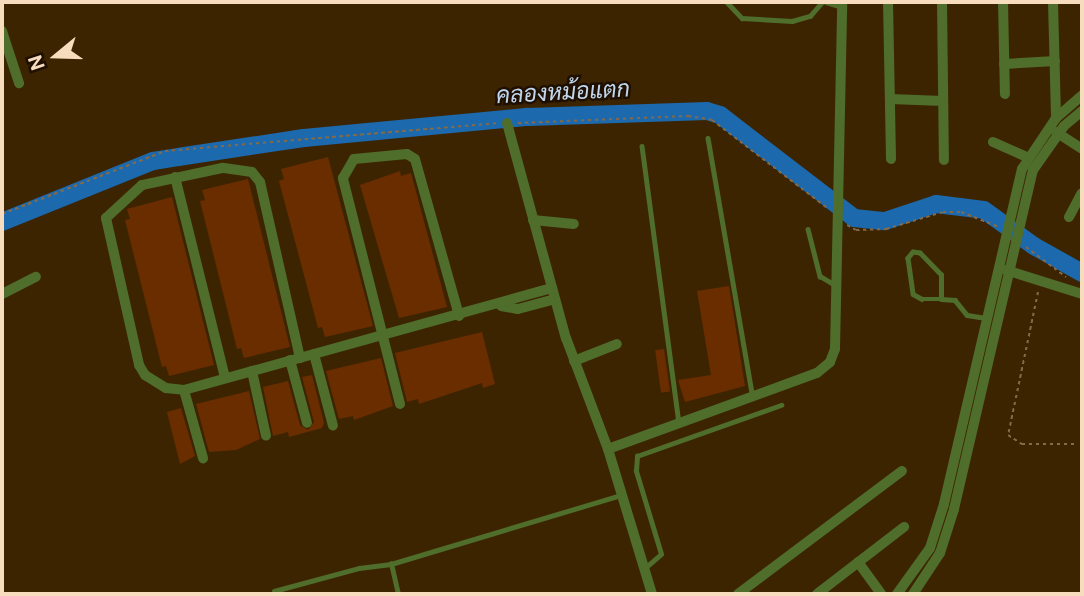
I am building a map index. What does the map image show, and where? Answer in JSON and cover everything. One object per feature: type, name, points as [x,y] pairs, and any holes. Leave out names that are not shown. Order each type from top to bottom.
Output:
[{"type":"street","points":[[888,2],[891,159]]},
{"type":"street","points":[[942,2],[944,160]]},
{"type":"street","points":[[1003,2],[1005,94]]},
{"type":"street","points":[[1053,2],[1056,118]]},
{"type":"street","points":[[608,449],[817,373],[830,362],[835,349],[842,5]]},
{"type":"street","points":[[2,31],[19,83]]},
{"type":"street","points":[[1004,64],[1055,61]]},
{"type":"street","points":[[913,594],[940,553],[969,398],[1005,237],[1027,157],[1056,118],[1082,95]]},
{"type":"street","points":[[890,99],[943,101]]},
{"type":"street","points":[[897,594],[930,548],[949,506],[981,400],[1033,170],[1059,134],[1082,111]]},
{"type":"street","points":[[508,122],[574,361],[608,449],[652,594]]},
{"type":"street","points":[[1048,128],[1082,149]]},
{"type":"street","points":[[993,142],[1027,157]]},
{"type":"street","points":[[400,404],[343,177],[354,159],[407,155],[421,168],[460,316]]},
{"type":"street","points":[[307,424],[295,359],[260,182],[242,168],[175,177],[142,185],[130,193],[106,218],[105,228],[139,365],[154,382],[184,390],[295,359],[501,306],[519,309],[554,294]]},
{"type":"street","points":[[175,177],[225,378]]},
{"type":"street","points":[[1069,217],[1082,193]]},
{"type":"street","points":[[533,220],[574,223]]},
{"type":"street","points":[[999,268],[1082,294]]},
{"type":"street","points":[[2,294],[36,277]]},
{"type":"street","points":[[574,361],[617,344]]},
{"type":"street","points":[[314,354],[334,426]]},
{"type":"street","points":[[252,371],[266,436]]},
{"type":"street","points":[[184,390],[203,458]]},
{"type":"street","points":[[969,398],[981,400]]},
{"type":"street","points":[[738,594],[902,471]]},
{"type":"street","points":[[817,594],[904,527]]},
{"type":"street","points":[[858,562],[881,594]]},
{"type":"lane","points":[[727,2],[741,18],[792,21],[810,16],[824,2],[842,5]]},
{"type":"lane","points":[[708,138],[752,395]]},
{"type":"lane","points":[[642,146],[679,422]]},
{"type":"lane","points":[[808,229],[820,276],[837,285]]},
{"type":"lane","points":[[941,299],[941,275],[920,253],[910,254],[913,294],[941,299],[955,300],[967,315],[987,318]]},
{"type":"lane","points":[[644,568],[661,554],[636,471],[636,456],[781,405]]},
{"type":"lane","points":[[274,591],[359,568],[391,564],[622,495]]},
{"type":"lane","points":[[391,564],[398,594]]},
{"type":"path","points":[[2,214],[165,151],[508,122],[688,116],[712,120],[833,213]]},
{"type":"path","points":[[841,220],[856,230],[869,231],[943,212],[961,212],[1005,237]]},
{"type":"path","points":[[1015,245],[1069,279]]},
{"type":"path","points":[[1040,281],[1008,435],[1022,443],[1078,444]]},
{"type":"building","points":[[328,157],[373,326],[325,337],[322,327],[318,328],[279,181],[284,179],[281,169]]},
{"type":"building","points":[[400,171],[401,176],[411,173],[447,307],[399,318],[360,185]]},
{"type":"building","points":[[248,179],[290,347],[244,358],[241,348],[237,349],[200,201],[205,200],[202,190]]},
{"type":"building","points":[[172,197],[214,365],[169,376],[166,366],[162,367],[125,220],[130,219],[127,209]]},
{"type":"building","points":[[729,286],[745,386],[685,402],[678,380],[711,375],[697,291]]},
{"type":"building","points":[[482,332],[495,384],[483,388],[482,383],[419,404],[418,399],[407,402],[395,353]]},
{"type":"building","points":[[664,349],[670,392],[661,393],[655,350]]},
{"type":"building","points":[[381,358],[393,406],[354,420],[353,416],[339,419],[326,371]]},
{"type":"building","points":[[312,375],[324,423],[322,428],[289,437],[288,432],[273,436],[263,387],[288,381],[300,425],[308,430],[314,422],[302,377]]},
{"type":"building","points":[[249,391],[260,439],[236,450],[209,452],[196,404]]},
{"type":"building","points":[[181,408],[195,456],[180,464],[167,412]]},
{"type":"waterway","name":"คลองหม้อแตก","points":[[2,222],[153,161],[178,157],[304,138],[528,117],[707,111],[720,115],[854,218],[885,221],[936,204],[984,210],[1034,246],[1082,273]]}]
